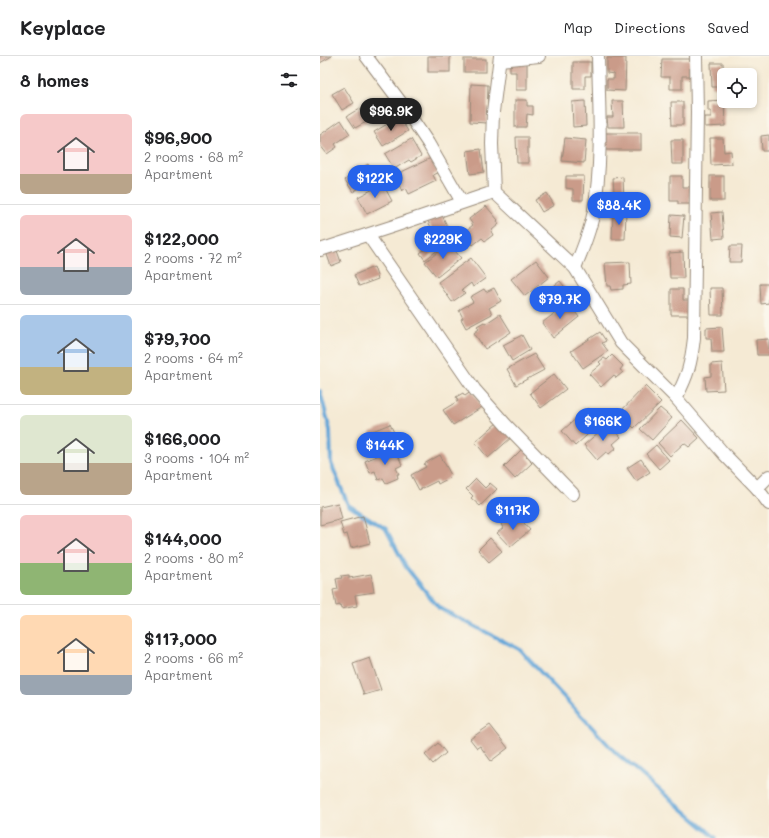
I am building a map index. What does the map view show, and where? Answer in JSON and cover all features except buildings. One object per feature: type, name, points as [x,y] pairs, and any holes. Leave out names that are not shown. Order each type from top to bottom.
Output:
[{"type":"street","points":[[366,56],[415,123],[462,202]]},
{"type":"street","points":[[539,56],[500,58],[493,112],[492,144],[494,192],[575,268],[621,343],[676,398],[724,454],[757,488],[769,504]]},
{"type":"street","points":[[575,268],[594,211],[600,168],[598,56]]},
{"type":"street","points":[[676,398],[686,379],[692,362],[694,338],[697,112],[696,56]]},
{"type":"street","points":[[320,250],[494,192]]},
{"type":"street","points":[[368,235],[476,390],[506,425],[573,494]]},
{"type":"street","points":[[757,488],[769,476]]},
{"type":"waterway","points":[[320,391],[330,430],[331,463],[348,505],[386,529],[406,567],[439,608],[519,649],[616,753],[716,838]]}]
